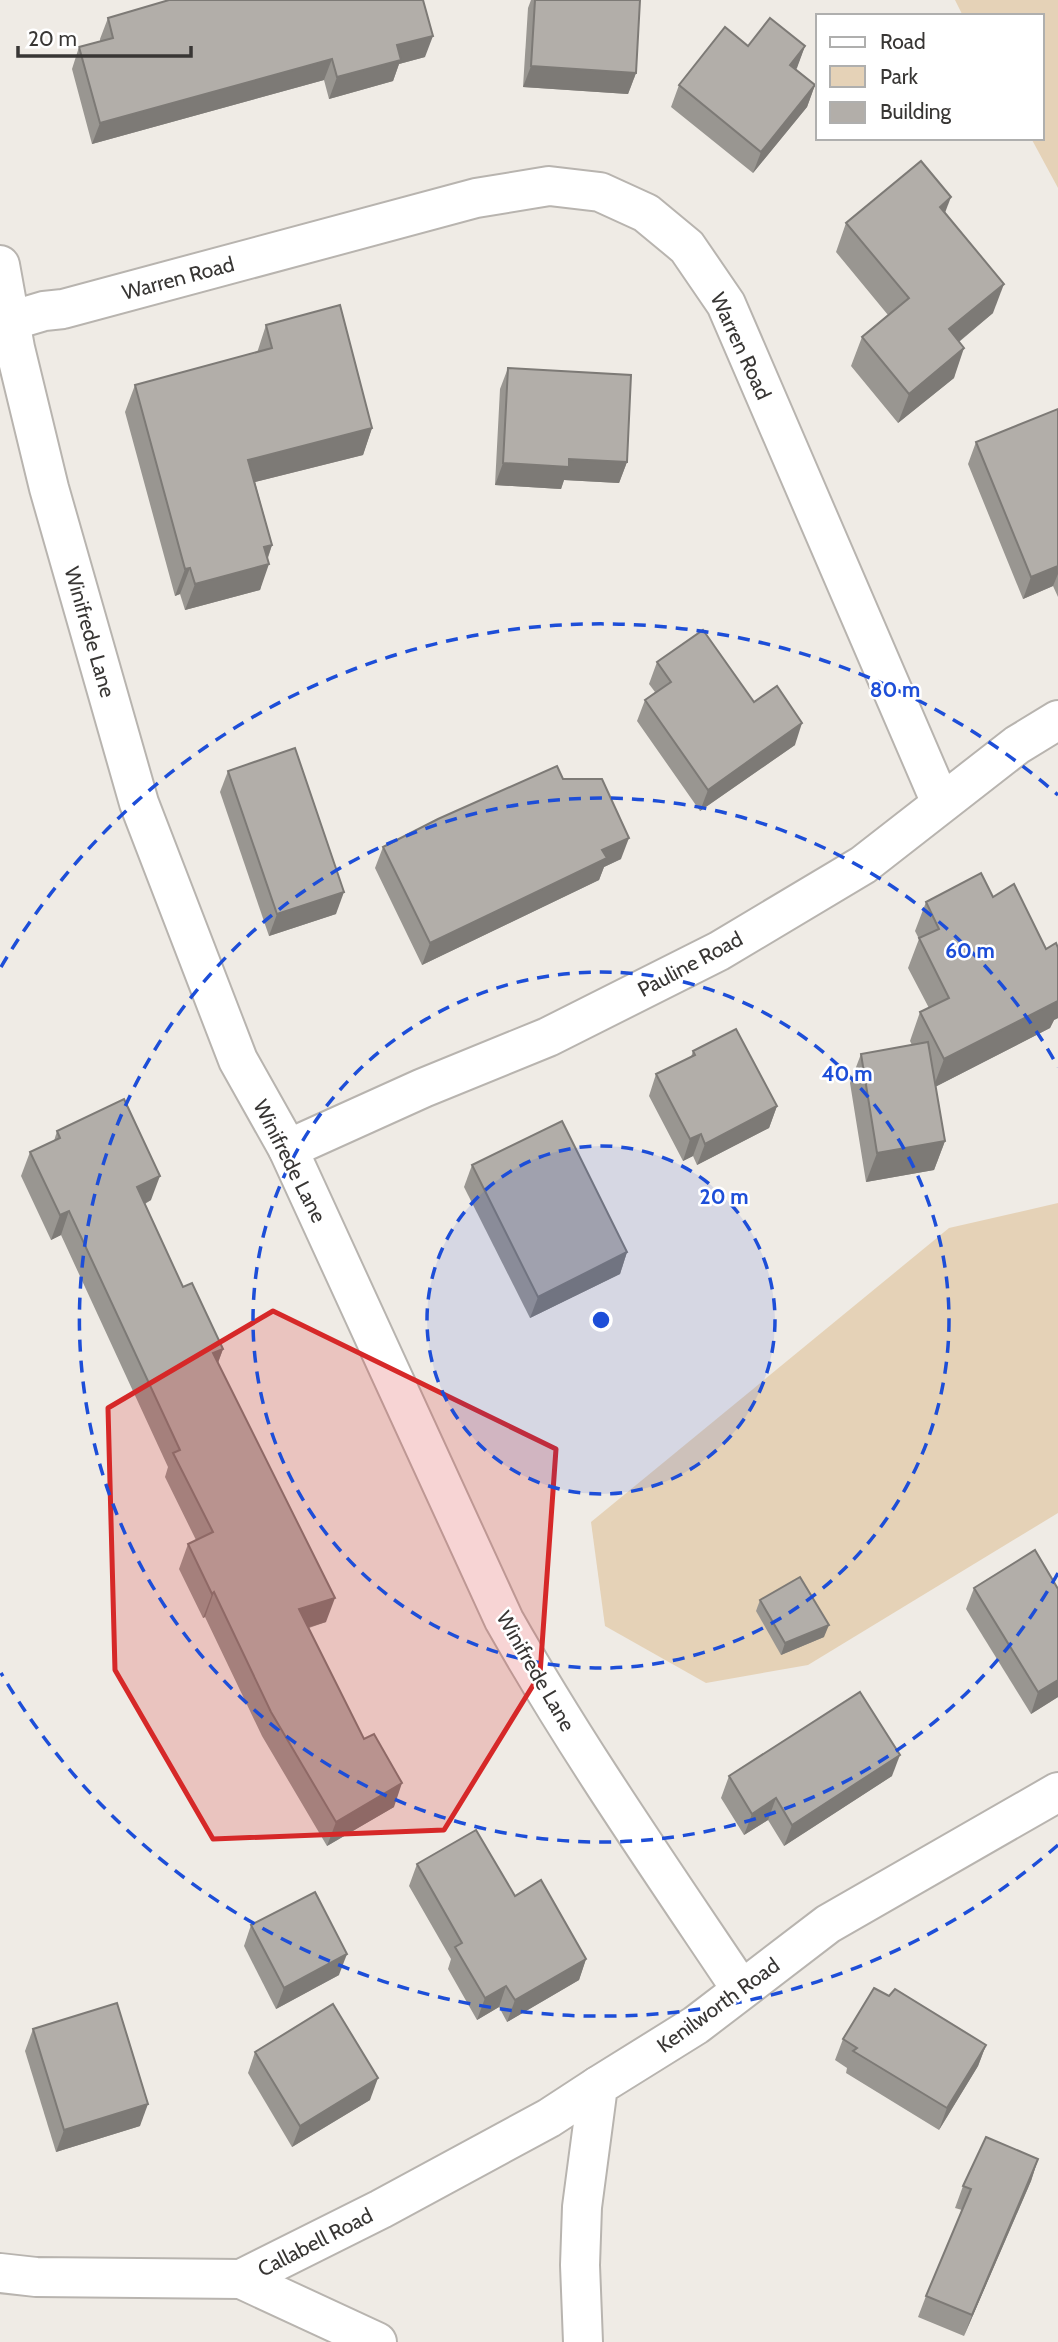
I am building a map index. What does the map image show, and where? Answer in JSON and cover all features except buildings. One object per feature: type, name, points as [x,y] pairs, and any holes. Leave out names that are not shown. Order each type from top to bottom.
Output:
[{"type":"street","name":"Warren Road","points":[[6,322],[44,311],[77,306],[476,198],[549,186],[600,192],[646,213],[687,247],[726,304],[941,803]]},
{"type":"street","name":"Winifrede Lane","points":[[0,265],[6,322],[15,348],[49,488],[139,803],[238,1060],[288,1149],[504,1620],[540,1683],[620,1809],[741,1989]]},
{"type":"street","name":"Pauline Road","points":[[288,1149],[423,1088],[548,1037],[719,951],[863,865],[1017,745],[1058,720]]},
{"type":"street","name":"Kenilworth Road","points":[[598,2086],[696,2025],[828,1924],[1058,1792]]},
{"type":"street","name":"Callabell Road","points":[[0,2273],[36,2277],[241,2279],[381,2209],[537,2125],[598,2086]]},
{"type":"street","points":[[583,2342],[580,2265],[582,2207],[598,2086]]},
{"type":"street","points":[[241,2279],[377,2342]]},
{"type":"highlighted area","points":[[273,1311],[556,1449],[540,1674],[444,1830],[213,1839],[115,1670],[108,1408]]},
{"type":"green space","points":[[955,0],[1058,0],[1058,188],[1032,140],[1044,140],[1044,14],[962,14]]},
{"type":"green space","points":[[1058,1203],[1058,1513],[808,1665],[706,1683],[605,1626],[591,1522],[949,1228]]}]
